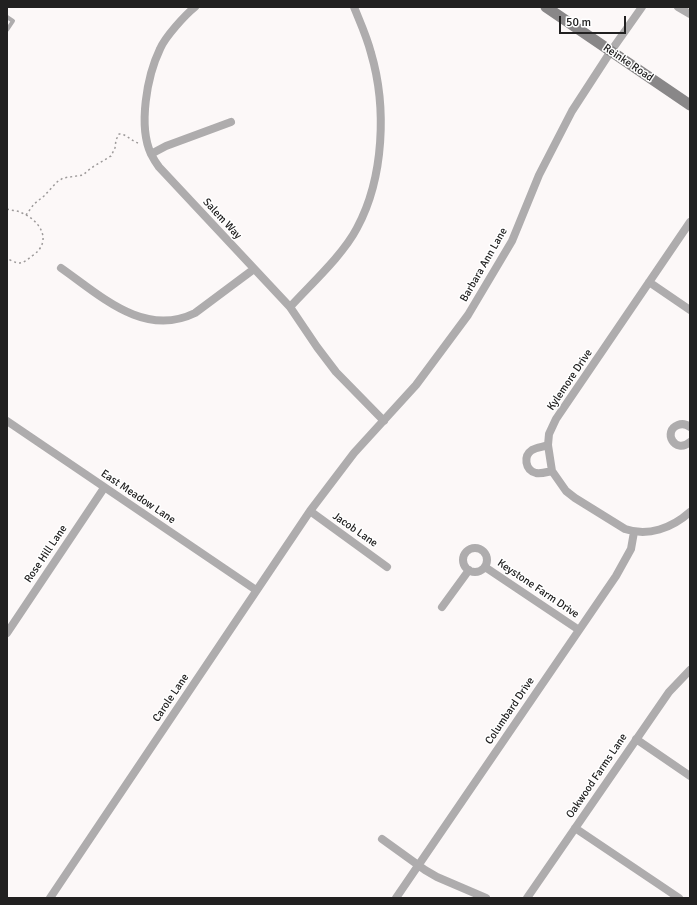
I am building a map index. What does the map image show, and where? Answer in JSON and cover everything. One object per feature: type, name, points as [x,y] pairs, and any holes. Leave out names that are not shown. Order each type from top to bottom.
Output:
[{"type":"street","name":"Salem Way","points":[[195,7],[186,14],[160,48],[149,80],[144,118],[147,142],[151,154],[164,173],[290,307],[336,372],[384,421]]},
{"type":"street","points":[[290,307],[352,236],[368,203],[374,182],[379,152],[381,122],[380,98],[371,52],[354,7]]},
{"type":"street","name":"Reinke Road","points":[[546,7],[690,105]]},
{"type":"street","name":"Barbara Ann Lane","points":[[310,511],[354,453],[416,385],[468,315],[512,241],[539,175],[572,111],[642,7]]},
{"type":"street","points":[[678,7],[690,14]]},
{"type":"street","points":[[151,154],[166,146],[231,122]]},
{"type":"street","name":"Kylemore Drive","points":[[634,532],[617,524],[566,491],[552,471],[548,446],[549,434],[556,419],[690,222]]},
{"type":"street","points":[[61,268],[112,304],[128,313],[143,319],[164,321],[186,317],[195,313],[254,269]]},
{"type":"street","points":[[649,282],[690,310]]},
{"type":"street","name":"East Meadow Lane","points":[[7,421],[256,590]]},
{"type":"street","points":[[690,427],[685,424],[678,425],[672,429],[671,436],[672,440],[677,445],[684,446],[690,442]]},
{"type":"street","points":[[548,446],[531,451],[526,461],[530,469],[536,473],[552,471]]},
{"type":"street","name":"Rose Hill Lane","points":[[7,632],[104,488]]},
{"type":"street","name":"Jacob Lane","points":[[310,511],[387,567]]},
{"type":"street","name":"Carole Lane","points":[[50,898],[310,511]]},
{"type":"street","points":[[634,532],[656,531],[670,526],[682,520],[690,512]]},
{"type":"street","name":"Columbard Drive","points":[[396,898],[624,562],[630,549],[634,532]]},
{"type":"street","name":"Keystone Farm Drive","points":[[473,548],[481,549],[486,555],[487,559],[485,567],[480,571],[472,572],[469,570],[464,564],[463,560],[466,552],[473,548]]},
{"type":"street","name":"Keystone Farm Drive","points":[[485,567],[579,630]]},
{"type":"street","points":[[442,607],[469,570]]},
{"type":"street","name":"Oakwood Farms Lane","points":[[527,898],[668,692],[690,670]]},
{"type":"street","points":[[636,739],[690,776]]},
{"type":"street","points":[[575,828],[679,898]]},
{"type":"street","points":[[382,839],[437,877],[486,898]]},
{"type":"lane","points":[[7,17],[13,21],[7,30]]},
{"type":"path","points":[[26,215],[34,204],[57,182],[63,178],[83,175],[91,168],[111,156],[119,134],[123,134],[134,142],[147,142]]},
{"type":"path","points":[[7,209],[21,212],[26,215],[40,227],[43,234],[43,244],[40,250],[24,262],[18,263],[7,258]]}]
